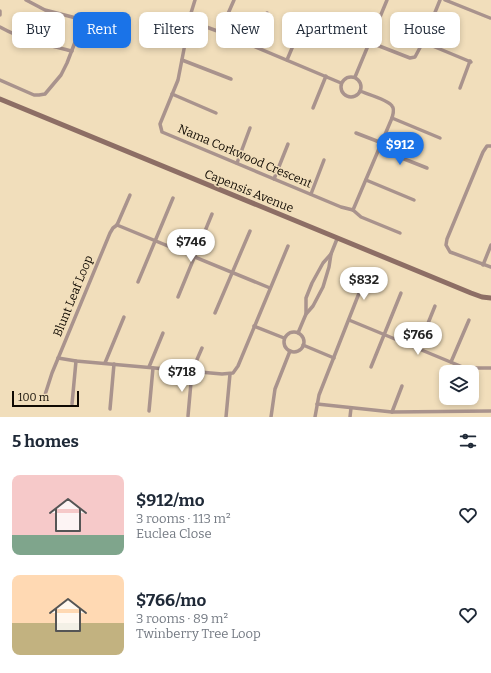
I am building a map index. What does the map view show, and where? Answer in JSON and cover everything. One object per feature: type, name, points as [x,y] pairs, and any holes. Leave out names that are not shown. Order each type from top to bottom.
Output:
[{"type":"street","points":[[0,80],[34,95],[45,94],[60,75],[67,63],[82,24],[80,19],[45,10],[32,1],[26,0]]},
{"type":"street","name":"Nama Corkwood Crescent","points":[[192,12],[195,0]]},
{"type":"street","points":[[229,12],[234,0]]},
{"type":"street","points":[[381,12],[385,0]]},
{"type":"street","points":[[435,12],[440,0]]},
{"type":"street","points":[[445,0],[490,18]]},
{"type":"street","points":[[0,27],[26,39],[72,50]]},
{"type":"street","points":[[382,47],[412,58],[416,56],[420,48]]},
{"type":"street","name":"Nama Corkwood Crescent","points":[[184,48],[178,80],[160,124],[162,132],[341,207],[353,210],[361,217],[400,233]]},
{"type":"street","points":[[259,48],[341,83]]},
{"type":"street","points":[[287,60],[292,48]]},
{"type":"street","points":[[355,77],[367,48]]},
{"type":"street","points":[[437,48],[470,62],[460,88]]},
{"type":"street","points":[[182,60],[231,80]]},
{"type":"street","points":[[313,108],[326,76]]},
{"type":"street","points":[[348,76],[355,77],[361,85],[360,91],[352,97],[345,95],[341,90],[341,83],[348,76]]},
{"type":"street","points":[[353,210],[382,143],[394,110],[392,104],[360,91]]},
{"type":"street","points":[[172,94],[216,113]]},
{"type":"street","name":"Capensis Avenue","points":[[0,99],[337,239],[479,296],[491,298]]},
{"type":"street","points":[[392,118],[440,138]]},
{"type":"street","points":[[237,163],[250,128]]},
{"type":"street","points":[[356,133],[382,143]]},
{"type":"street","points":[[274,179],[288,144]]},
{"type":"street","points":[[491,146],[487,146],[483,152],[446,243],[446,247],[450,252],[491,267]]},
{"type":"street","points":[[379,149],[427,168]]},
{"type":"street","points":[[311,194],[324,160]]},
{"type":"street","points":[[366,180],[414,200]]},
{"type":"street","name":"Blunt Leaf Loop","points":[[43,401],[47,384],[110,233],[117,225],[130,195]]},
{"type":"street","points":[[138,282],[173,198]]},
{"type":"street","points":[[178,297],[212,214]]},
{"type":"street","points":[[117,225],[270,288]]},
{"type":"street","points":[[215,313],[250,231]]},
{"type":"street","points":[[306,314],[306,298],[312,283],[323,263],[330,254],[337,239]]},
{"type":"street","points":[[483,265],[491,245]]},
{"type":"street","points":[[58,358],[192,371],[233,373],[288,246]]},
{"type":"street","points":[[298,333],[306,314],[313,306],[323,287],[329,268],[330,254]]},
{"type":"street","points":[[315,417],[316,404],[365,278]]},
{"type":"street","points":[[371,367],[401,293]]},
{"type":"street","points":[[418,348],[435,306]]},
{"type":"street","points":[[105,363],[124,317]]},
{"type":"street","points":[[349,320],[468,369],[491,368]]},
{"type":"street","points":[[451,362],[469,320]]},
{"type":"street","points":[[254,326],[284,338]]},
{"type":"street","points":[[284,338],[290,332],[298,333],[303,338],[303,345],[299,350],[290,351]]},
{"type":"street","points":[[149,411],[151,367],[163,333]]},
{"type":"street","points":[[284,338],[285,346],[290,351]]},
{"type":"street","points":[[303,345],[334,358]]},
{"type":"street","points":[[188,416],[192,371],[202,348]]},
{"type":"street","points":[[271,417],[274,389],[290,351]]},
{"type":"street","points":[[72,404],[76,360]]},
{"type":"street","points":[[110,409],[114,364]]},
{"type":"street","points":[[226,417],[230,374]]},
{"type":"street","points":[[389,417],[402,386]]},
{"type":"street","points":[[316,404],[391,411],[491,411]]},
{"type":"street","points":[[350,417],[351,408]]},
{"type":"street","points":[[469,411],[469,417]]},
{"type":"street","points":[[429,412],[429,417]]}]
